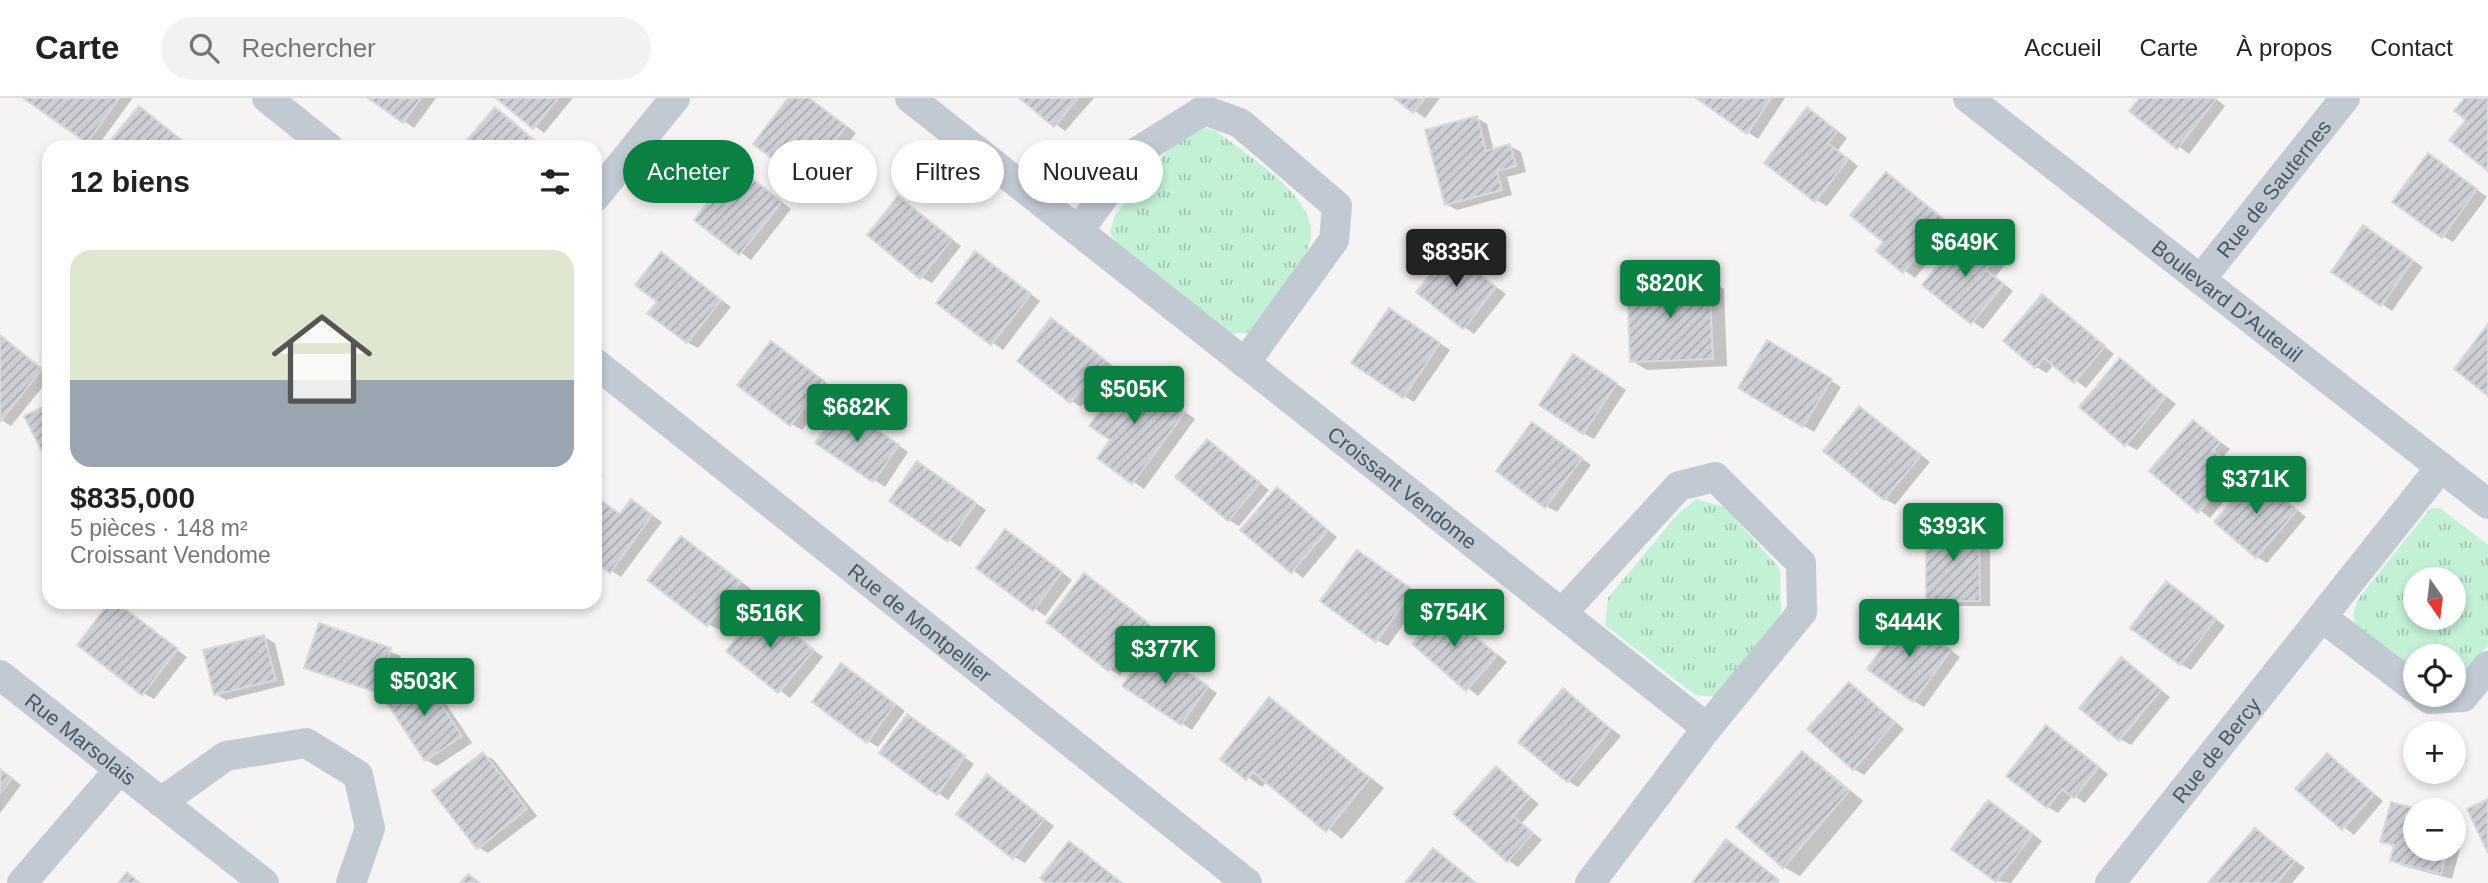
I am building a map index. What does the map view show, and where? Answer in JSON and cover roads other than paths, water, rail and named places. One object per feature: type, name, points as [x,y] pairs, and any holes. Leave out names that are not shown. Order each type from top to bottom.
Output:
[{"type":"street","points":[[267,98],[319,140]]},
{"type":"street","points":[[602,188],[675,98]]},
{"type":"street","name":"Croissant Vendome","points":[[910,98],[1707,728]]},
{"type":"street","name":"Boulevard D'Auteuil","points":[[1968,98],[2488,504]]},
{"type":"street","name":"Rue de Sauternes","points":[[2201,279],[2345,98]]},
{"type":"street","points":[[1078,231],[1137,152],[1204,110],[1240,123],[1337,206],[1334,240],[1245,363]]},
{"type":"street","name":"Rue de Montpellier","points":[[602,369],[1247,883]]},
{"type":"street","name":"Rue de Bercy","points":[[2110,883],[2441,467]]},
{"type":"street","points":[[1562,613],[1679,486],[1715,477],[1801,563],[1802,612],[1707,728],[1590,883]]},
{"type":"street","points":[[2323,618],[2403,679]]},
{"type":"street","points":[[2466,693],[2488,666]]},
{"type":"street","name":"Rue Marsolais","points":[[0,675],[264,883]]},
{"type":"street","points":[[161,802],[226,756],[306,743],[358,775],[370,828],[351,883]]},
{"type":"street","points":[[22,883],[120,769]]}]
